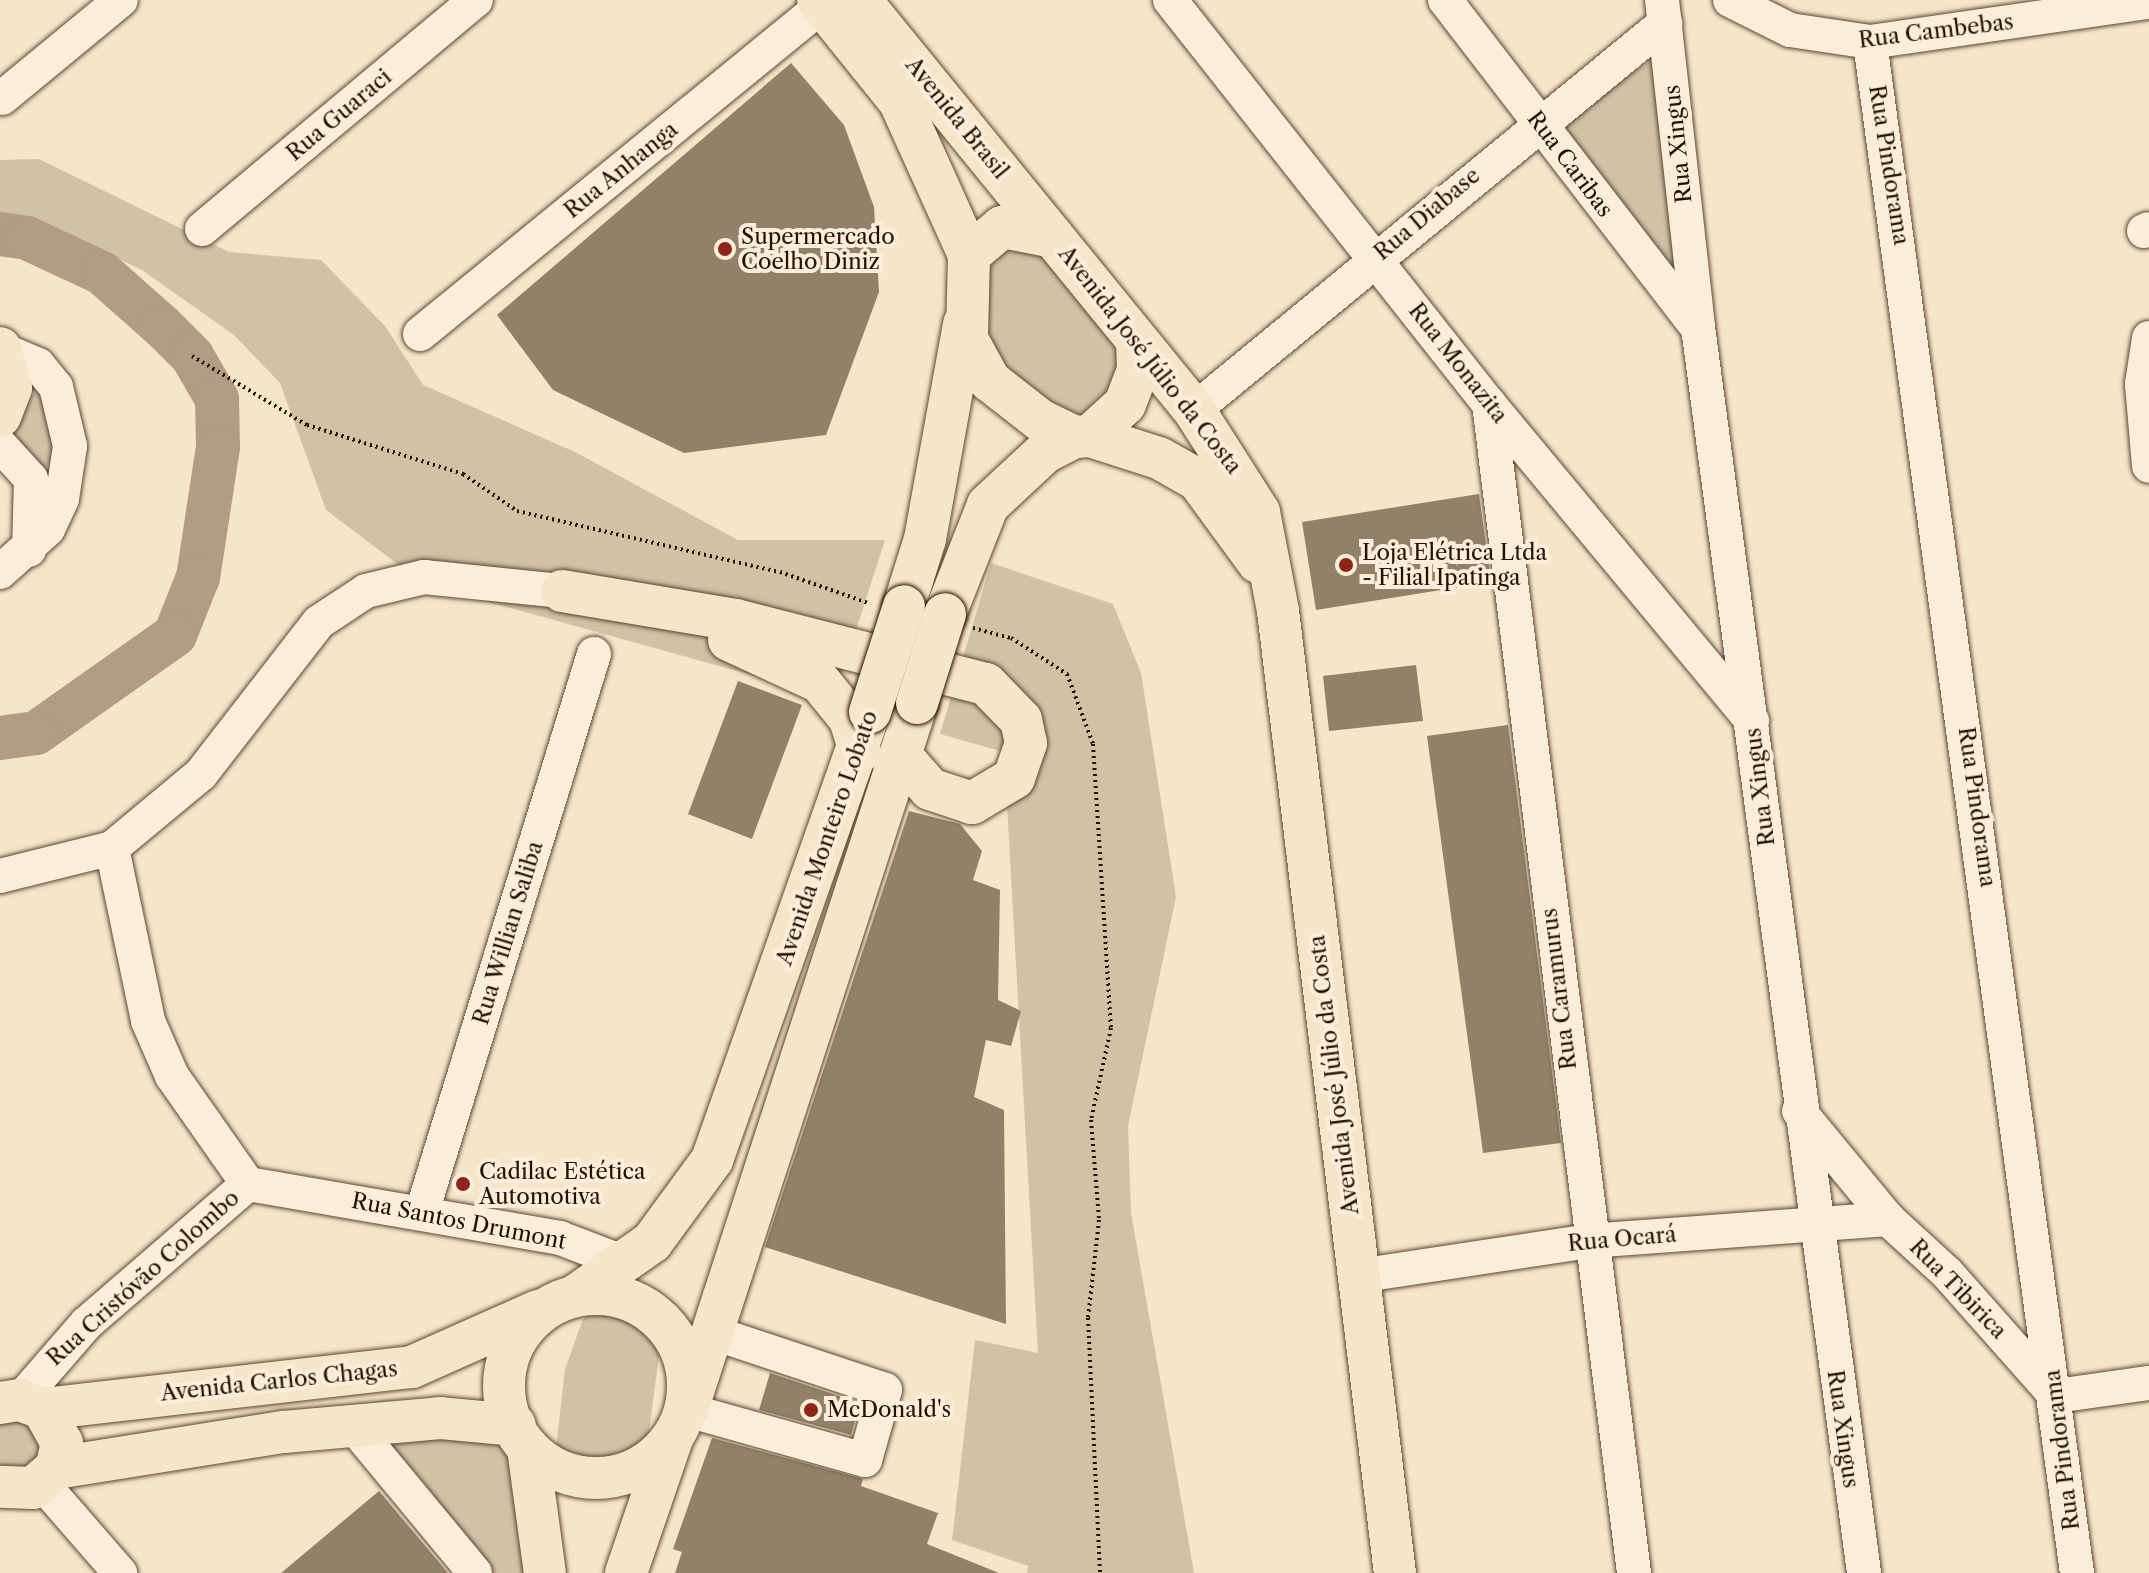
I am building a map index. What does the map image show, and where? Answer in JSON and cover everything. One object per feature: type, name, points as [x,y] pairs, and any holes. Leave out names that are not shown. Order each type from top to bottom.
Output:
[{"type":"main road","name":"Avenida Brasil","points":[[834,2],[1053,237]]},
{"type":"main road","name":"Avenida Brasil","points":[[834,2],[900,102],[969,255]]},
{"type":"main road","points":[[1053,237],[1002,227],[969,255],[964,323],[990,381],[1082,436],[1125,404],[1138,370],[1137,343]]},
{"type":"main road","name":"Avenida José Júlio da Costa","points":[[1053,237],[1194,410],[1259,512],[1268,577],[1282,641],[1395,1573]]},
{"type":"main road","name":"Avenida Monteiro Lobato","points":[[564,1300],[620,1261],[678,1214],[712,1160],[865,732],[925,539],[964,323]]},
{"type":"main road","points":[[0,416],[11,388],[1,349]]},
{"type":"main road","name":"Avenida José Júlio da Costa","points":[[1082,436],[1159,458],[1198,480],[1230,515],[1268,577]]},
{"type":"main road","name":"Avenida Monteiro Lobato","points":[[626,1573],[714,1333],[903,758],[963,555],[988,505],[1045,452],[1082,436]]},
{"type":"main road","points":[[562,591],[799,668],[842,706],[865,732]]},
{"type":"main road","points":[[562,591],[736,620],[986,684],[1021,720],[1026,743],[1014,778],[972,803],[930,789],[903,758]]},
{"type":"main road","points":[[0,1487],[19,1491],[48,1475],[284,1432],[440,1418],[522,1437],[570,1474],[620,1475],[662,1451],[681,1420],[679,1344],[661,1320],[637,1302],[564,1300],[520,1333],[505,1371],[522,1437],[545,1573]]},
{"type":"main road","name":"Avenida Carlos Chagas","points":[[21,1404],[412,1367],[564,1300]]},
{"type":"main road","points":[[21,1404],[59,1430],[48,1475]]},
{"type":"street","points":[[2,98],[121,0]]},
{"type":"street","name":"Rua Guaraci","points":[[202,229],[476,0]]},
{"type":"street","name":"Rua Monazita","points":[[1170,0],[1489,404],[1752,721]]},
{"type":"street","name":"Rua Caribas","points":[[1445,0],[1698,327]]},
{"type":"street","name":"Rua Cambebas","points":[[1730,0],[1790,30],[1870,42],[2149,2]]},
{"type":"street","name":"Rua Anhanga","points":[[420,334],[834,2]]},
{"type":"street","name":"Rua Diabase","points":[[1194,410],[1538,123],[1663,12]]},
{"type":"street","name":"Rua Xingus","points":[[1663,12],[1698,327],[1752,721],[1814,1224],[1864,1573]]},
{"type":"street","name":"Rua Pindorama","points":[[1870,42],[2056,1396],[2077,1573]]},
{"type":"street","points":[[2149,338],[2142,384],[2149,466]]},
{"type":"street","points":[[0,572],[29,550],[62,499],[70,446],[56,387],[38,365],[1,349]]},
{"type":"street","name":"Rua Caramurus","points":[[1489,404],[1589,1241],[1634,1573]]},
{"type":"street","points":[[0,445],[31,479],[29,550]]},
{"type":"street","points":[[0,876],[112,848],[201,774],[292,651],[341,605],[424,577],[562,591]]},
{"type":"street","name":"Rua Willian Saliba","points":[[422,1212],[594,654]]},
{"type":"street","name":"Rua Cristóvão Colombo","points":[[21,1404],[87,1323],[248,1184],[172,1076],[148,1021],[112,848]]},
{"type":"street","name":"Rua Tibirica","points":[[1799,1111],[1888,1219],[1947,1273],[2056,1396]]},
{"type":"street","name":"Rua Santos Drumont","points":[[248,1184],[560,1238],[620,1261]]},
{"type":"street","name":"Rua Ocará","points":[[1358,1276],[1589,1241],[1888,1219]]},
{"type":"street","points":[[681,1420],[865,1460],[885,1390],[714,1333]]},
{"type":"street","points":[[2056,1396],[2149,1383]]},
{"type":"street","points":[[355,1428],[475,1573]]},
{"type":"street","points":[[48,1475],[120,1573]]},
{"type":"shaded area","points":[[1657,57],[1680,282],[1553,124]]},
{"type":"shaded area","points":[[39,159],[229,252],[321,260],[385,326],[423,385],[575,452],[738,540],[885,540],[834,698],[424,584],[326,510],[280,383],[234,335],[142,270],[62,232],[0,220],[0,160]]},
{"type":"shaded area","points":[[994,243],[1043,244],[1124,343],[1111,393],[1087,417],[1046,407],[992,351],[974,316]]},
{"type":"shaded area","points":[[39,385],[55,453],[43,472],[0,432],[17,422]]},
{"type":"shaded area","points":[[991,563],[1113,604],[1141,673],[1176,897],[1128,1126],[1131,1213],[1194,1573],[1027,1573],[1028,1566],[952,1540],[975,1340],[1038,1353],[1004,752],[940,734]]},
{"type":"shaded area","points":[[599,1304],[642,1316],[661,1341],[646,1454],[604,1467],[566,1462],[556,1449],[565,1369],[583,1319]]},
{"type":"shaded area","points":[[20,1409],[49,1461],[0,1475],[0,1414]]},
{"type":"shaded area","points":[[420,1430],[507,1438],[532,1573],[488,1573],[387,1445]]},
{"type":"building","name":"Supermercado Coelho Diniz","points":[[791,63],[844,125],[874,207],[879,292],[826,435],[684,453],[553,390],[497,315]]},
{"type":"building","points":[[1479,494],[1491,582],[1316,610],[1302,522]]},
{"type":"building","points":[[1416,665],[1423,721],[1329,731],[1323,676]]},
{"type":"building","points":[[738,681],[802,705],[752,839],[688,814]]},
{"type":"building","points":[[1508,725],[1561,1143],[1483,1153],[1427,736]]},
{"type":"building","points":[[909,811],[960,824],[982,851],[973,880],[1000,890],[998,1000],[1021,1011],[1011,1046],[986,1040],[974,1097],[1004,1110],[1006,1324],[765,1247]]},
{"type":"building","name":"McDonald's","points":[[770,1373],[860,1403],[851,1435],[759,1410]]},
{"type":"building","points":[[712,1438],[863,1479],[861,1486],[938,1513],[927,1544],[999,1573],[675,1573],[682,1552],[673,1549]]},
{"type":"building","points":[[379,1491],[448,1573],[281,1573]]},
{"type":"waterway","points":[[0,234],[27,238],[102,273],[163,327],[192,356],[217,399],[218,447],[198,577],[175,635],[36,733],[0,738]]},
{"type":"place","name":"Supermercado Coelho Diniz","points":[[725,249]]},
{"type":"place","name":"Loja Elétrica Ltda - Filial Ipatinga","points":[[1346,565]]},
{"type":"place","name":"Cadilac Estética Automotiva","points":[[463,1184]]},
{"type":"place","name":"McDonald's","points":[[811,1410]]}]
